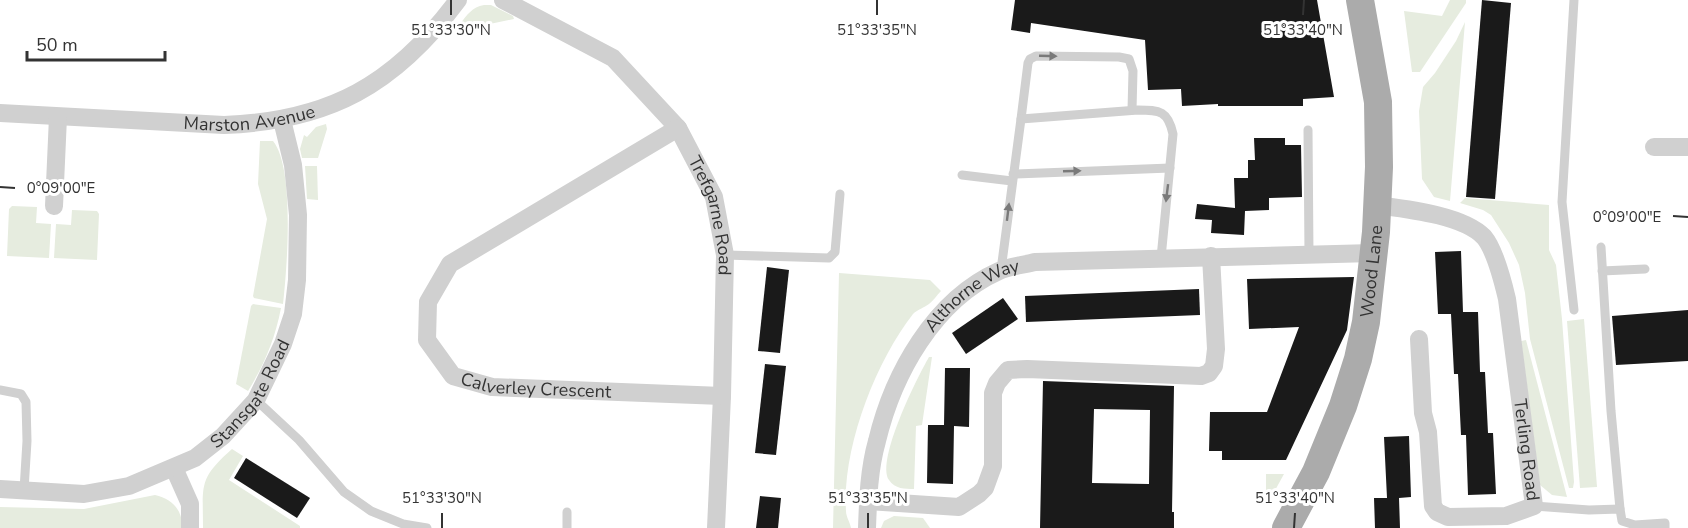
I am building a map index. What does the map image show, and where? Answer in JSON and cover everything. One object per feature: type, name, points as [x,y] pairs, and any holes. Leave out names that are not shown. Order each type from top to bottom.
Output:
[{"type":"main road","name":"Wood Lane","points":[[1286,528],[1316,472],[1343,406],[1358,359],[1366,322],[1377,205],[1378,102],[1360,0]]},
{"type":"street","name":"Marston Avenue","points":[[0,113],[224,125],[282,120],[318,111],[352,96],[386,76],[418,47],[458,0]]},
{"type":"street","name":"Trefgarne Road","points":[[503,0],[613,58],[678,128],[714,197],[725,255],[716,528]]},
{"type":"street","points":[[54,206],[58,117]]},
{"type":"street","name":"Stansgate Road","points":[[0,489],[84,494],[129,486],[195,458],[223,436],[256,400],[283,344],[293,314],[297,280],[298,215],[293,165],[282,120]]},
{"type":"street","name":"Calverley Crescent","points":[[678,128],[450,264],[428,302],[427,339],[453,376],[492,387],[722,396]]},
{"type":"street","points":[[1654,147],[1688,147]]},
{"type":"street","name":"Terling Road","points":[[1377,205],[1458,221],[1485,238],[1502,277],[1507,299],[1534,506],[1506,516],[1448,517],[1437,512],[1433,506],[1428,432],[1423,412],[1419,339]]},
{"type":"street","name":"Althorne Way","points":[[867,528],[868,501],[877,441],[893,394],[912,355],[944,310],[965,291],[1000,270],[1035,262],[1373,253]]},
{"type":"street","points":[[868,501],[959,507],[985,488],[993,466],[993,393],[997,382],[1008,370],[1201,376],[1209,373],[1214,366],[1216,349],[1211,256]]},
{"type":"street","points":[[174,468],[190,504],[190,528]]},
{"type":"lane","points":[[1574,0],[1562,202],[1574,310]]},
{"type":"lane","points":[[1000,270],[1030,59],[1036,56],[1129,59],[1133,71],[1132,110]]},
{"type":"lane","points":[[1021,119],[1132,110],[1154,110],[1165,114],[1173,135],[1161,258]]},
{"type":"lane","points":[[1308,130],[1309,255]]},
{"type":"lane","points":[[962,175],[1013,177],[1170,168]]},
{"type":"lane","points":[[725,255],[829,258],[835,252],[840,194]]},
{"type":"lane","points":[[1601,247],[1611,411],[1622,521],[1635,525],[1665,523],[1665,528]]},
{"type":"lane","points":[[1602,271],[1645,269]]},
{"type":"lane","points":[[0,390],[21,394],[27,402],[24,490]]},
{"type":"lane","points":[[256,400],[299,440],[344,492],[371,511],[403,524],[427,528]]},
{"type":"lane","points":[[1534,506],[1589,510],[1620,508]]},
{"type":"lane","points":[[567,512],[567,528]]},
{"type":"shaded area","points":[[1450,0],[1466,0],[1466,3],[1420,72],[1412,72],[1404,11],[1442,16]]},
{"type":"shaded area","points":[[484,5],[491,5],[513,16],[514,19],[461,30],[460,24],[468,15]]},
{"type":"shaded area","points":[[1465,22],[1450,201],[1434,197],[1422,179],[1419,111],[1423,87],[1456,41]]},
{"type":"shaded area","points":[[326,124],[327,129],[318,158],[302,158],[300,149],[304,135],[307,137],[316,127]]},
{"type":"shaded area","points":[[260,141],[273,141],[280,154],[284,173],[288,220],[283,304],[253,296],[267,219],[258,184]]},
{"type":"shaded area","points":[[305,166],[317,166],[318,200],[307,199]]},
{"type":"shaded area","points":[[1465,198],[1549,205],[1549,250],[1556,265],[1562,319],[1573,488],[1569,488],[1530,339],[1525,293],[1519,265],[1509,243],[1491,215],[1460,203]]},
{"type":"shaded area","points":[[12,206],[37,207],[36,223],[51,224],[49,258],[7,256],[9,209]]},
{"type":"shaded area","points":[[72,210],[97,211],[99,214],[97,260],[54,258],[56,224],[71,225]]},
{"type":"shaded area","points":[[839,273],[930,280],[941,291],[929,304],[913,314],[899,334],[874,381],[864,407],[855,434],[846,486],[846,513],[851,528],[833,528]]},
{"type":"shaded area","points":[[253,304],[281,308],[268,351],[248,391],[236,384]]},
{"type":"shaded area","points":[[1584,319],[1597,487],[1580,488],[1567,321]]},
{"type":"shaded area","points":[[1526,340],[1567,497],[1552,495],[1540,485],[1521,341]]},
{"type":"shaded area","points":[[929,357],[932,357],[922,425],[916,426],[914,489],[900,488],[889,480],[886,470],[888,455],[900,419]]},
{"type":"shaded area","points":[[232,449],[243,456],[229,480],[300,528],[203,528],[205,484],[213,468]]},
{"type":"shaded area","points":[[1266,474],[1284,474],[1267,505],[1266,504]]},
{"type":"shaded area","points":[[155,495],[167,499],[175,506],[181,516],[182,528],[0,528],[0,507],[84,509]]},
{"type":"shaded area","points":[[894,516],[923,518],[930,528],[881,528],[884,521]]},
{"type":"building","points":[[1015,0],[1317,0],[1334,97],[1303,99],[1303,106],[1218,106],[1218,104],[1182,106],[1181,89],[1148,90],[1145,40],[1031,23],[1030,33],[1011,30]]},
{"type":"building","points":[[1482,0],[1511,3],[1495,199],[1466,197]]},
{"type":"building","points":[[1254,138],[1285,138],[1285,145],[1301,145],[1302,197],[1269,198],[1269,210],[1245,211],[1244,235],[1211,233],[1212,220],[1195,219],[1197,204],[1235,208],[1234,178],[1248,178],[1248,160],[1255,160]]},
{"type":"building","points":[[1461,251],[1463,312],[1478,312],[1480,372],[1485,372],[1488,433],[1493,433],[1496,494],[1468,495],[1466,435],[1461,435],[1458,374],[1454,374],[1451,314],[1438,314],[1435,252]]},
{"type":"building","points":[[767,267],[789,270],[780,353],[758,351]]},
{"type":"building","points":[[1354,277],[1347,330],[1286,460],[1222,460],[1222,451],[1209,451],[1210,412],[1267,412],[1299,327],[1249,329],[1247,279]]},
{"type":"building","points":[[1199,289],[1200,315],[1026,322],[1025,296]]},
{"type":"building","points":[[1003,298],[1018,319],[966,354],[952,333]]},
{"type":"building","points":[[1688,310],[1688,361],[1616,365],[1612,316]]},
{"type":"building","points":[[765,364],[786,366],[776,455],[755,453]]},
{"type":"building","points":[[945,368],[970,368],[969,427],[954,426],[953,484],[927,483],[928,425],[944,425]]},
{"type":"building","points":[[1043,381],[1174,386],[1172,512],[1174,512],[1174,528],[1040,528]],"holes":[[[1094,409],[1150,410],[1149,484],[1092,483]]]},
{"type":"building","points":[[1409,436],[1411,497],[1399,498],[1400,528],[1375,528],[1374,498],[1387,498],[1384,437]]},
{"type":"building","points":[[246,458],[310,498],[297,518],[234,478]]},
{"type":"building","points":[[760,496],[781,498],[778,528],[756,528]]}]
